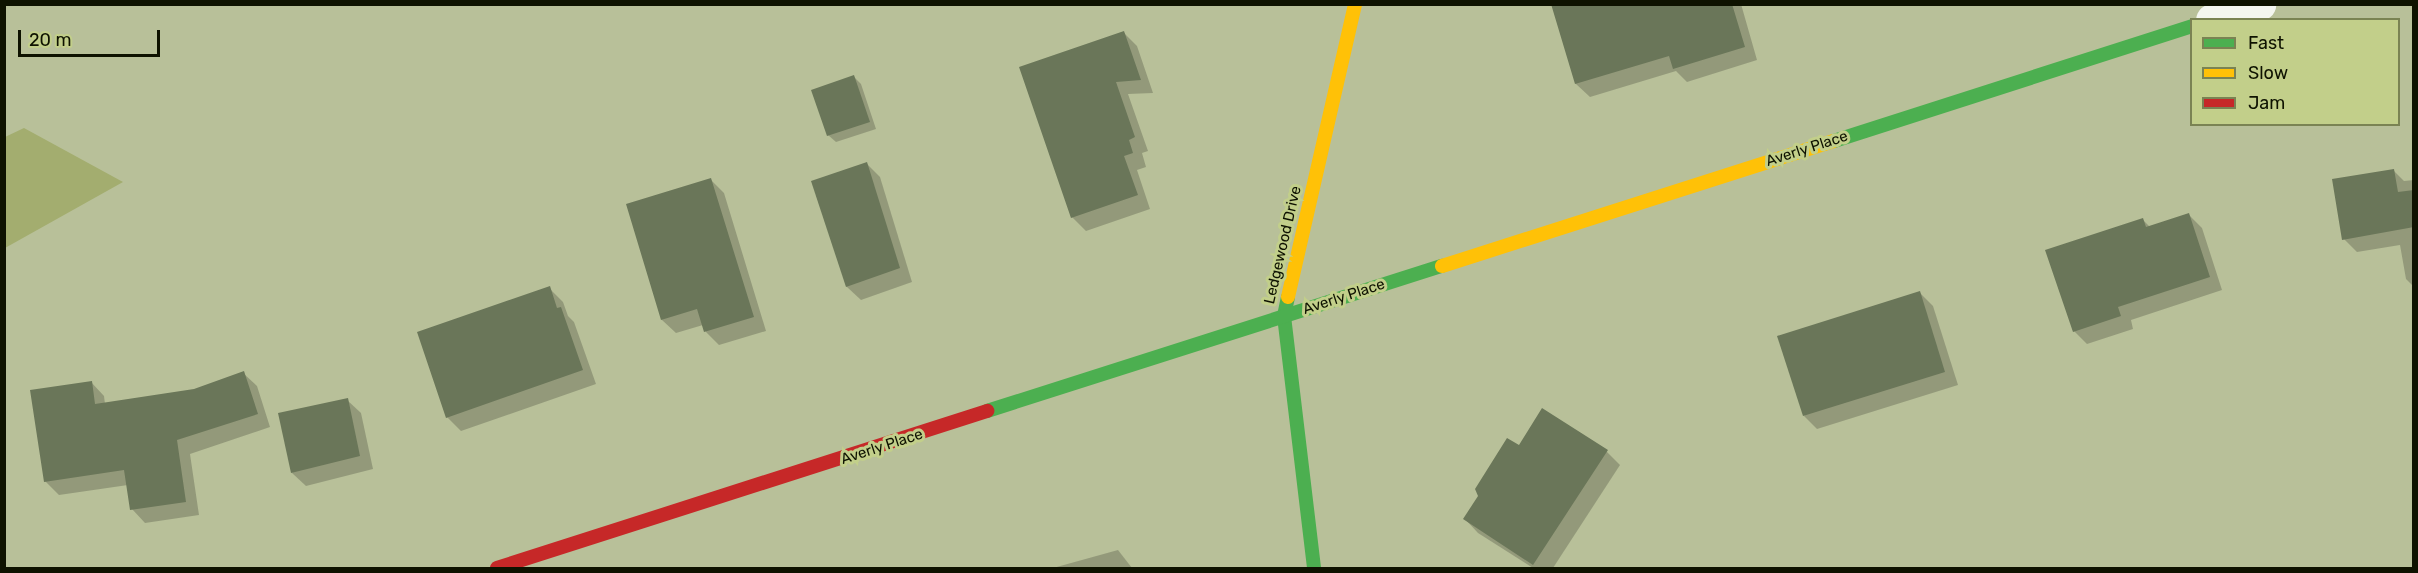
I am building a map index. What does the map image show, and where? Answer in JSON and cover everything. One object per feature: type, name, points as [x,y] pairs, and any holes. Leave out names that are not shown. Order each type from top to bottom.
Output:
[{"type":"street","name":"Ledgewood Drive","points":[[1314,568],[1284,316],[1355,4]]},
{"type":"street","points":[[2218,18],[2259,4]]},
{"type":"street","name":"Averly Place","points":[[497,568],[2190,27]]},
{"type":"green space","points":[[24,128],[123,182],[5,248],[5,137]]},
{"type":"building","points":[[1551,4],[1732,4],[1745,47],[1673,69],[1669,56],[1575,84]]},
{"type":"building","points":[[1124,31],[1141,80],[1116,82],[1135,137],[1129,140],[1133,153],[1124,156],[1138,195],[1071,218],[1019,67]]},
{"type":"building","points":[[854,75],[870,122],[827,136],[811,90]]},
{"type":"building","points":[[867,162],[900,268],[846,287],[811,181]]},
{"type":"building","points":[[2394,169],[2398,192],[2414,190],[2414,227],[2342,240],[2332,179]]},
{"type":"building","points":[[711,178],[754,317],[704,332],[697,309],[661,320],[626,204]]},
{"type":"building","points":[[2189,213],[2210,277],[2118,307],[2121,316],[2073,332],[2045,250],[2143,218],[2146,227]]},
{"type":"building","points":[[550,286],[557,308],[561,307],[583,370],[446,418],[417,332]]},
{"type":"building","points":[[1920,291],[1945,372],[1803,416],[1777,336]]},
{"type":"building","points":[[244,371],[258,414],[177,440],[186,502],[130,510],[124,470],[44,482],[30,390],[92,381],[95,404],[194,389]]},
{"type":"building","points":[[348,398],[360,456],[291,473],[278,413]]},
{"type":"building","points":[[1542,408],[1608,450],[1533,565],[1463,519],[1478,496],[1475,489],[1507,438],[1519,445]]},
{"type":"traffic: fast","points":[[1834,141],[2190,27]]},
{"type":"traffic: fast","points":[[987,411],[1442,266]]},
{"type":"traffic: fast","points":[[1288,297],[1284,316],[1314,568]]},
{"type":"traffic: slow","points":[[1288,297],[1355,4]]},
{"type":"traffic: slow","points":[[1442,266],[1834,141]]},
{"type":"traffic: jam","points":[[497,568],[987,411]]}]
